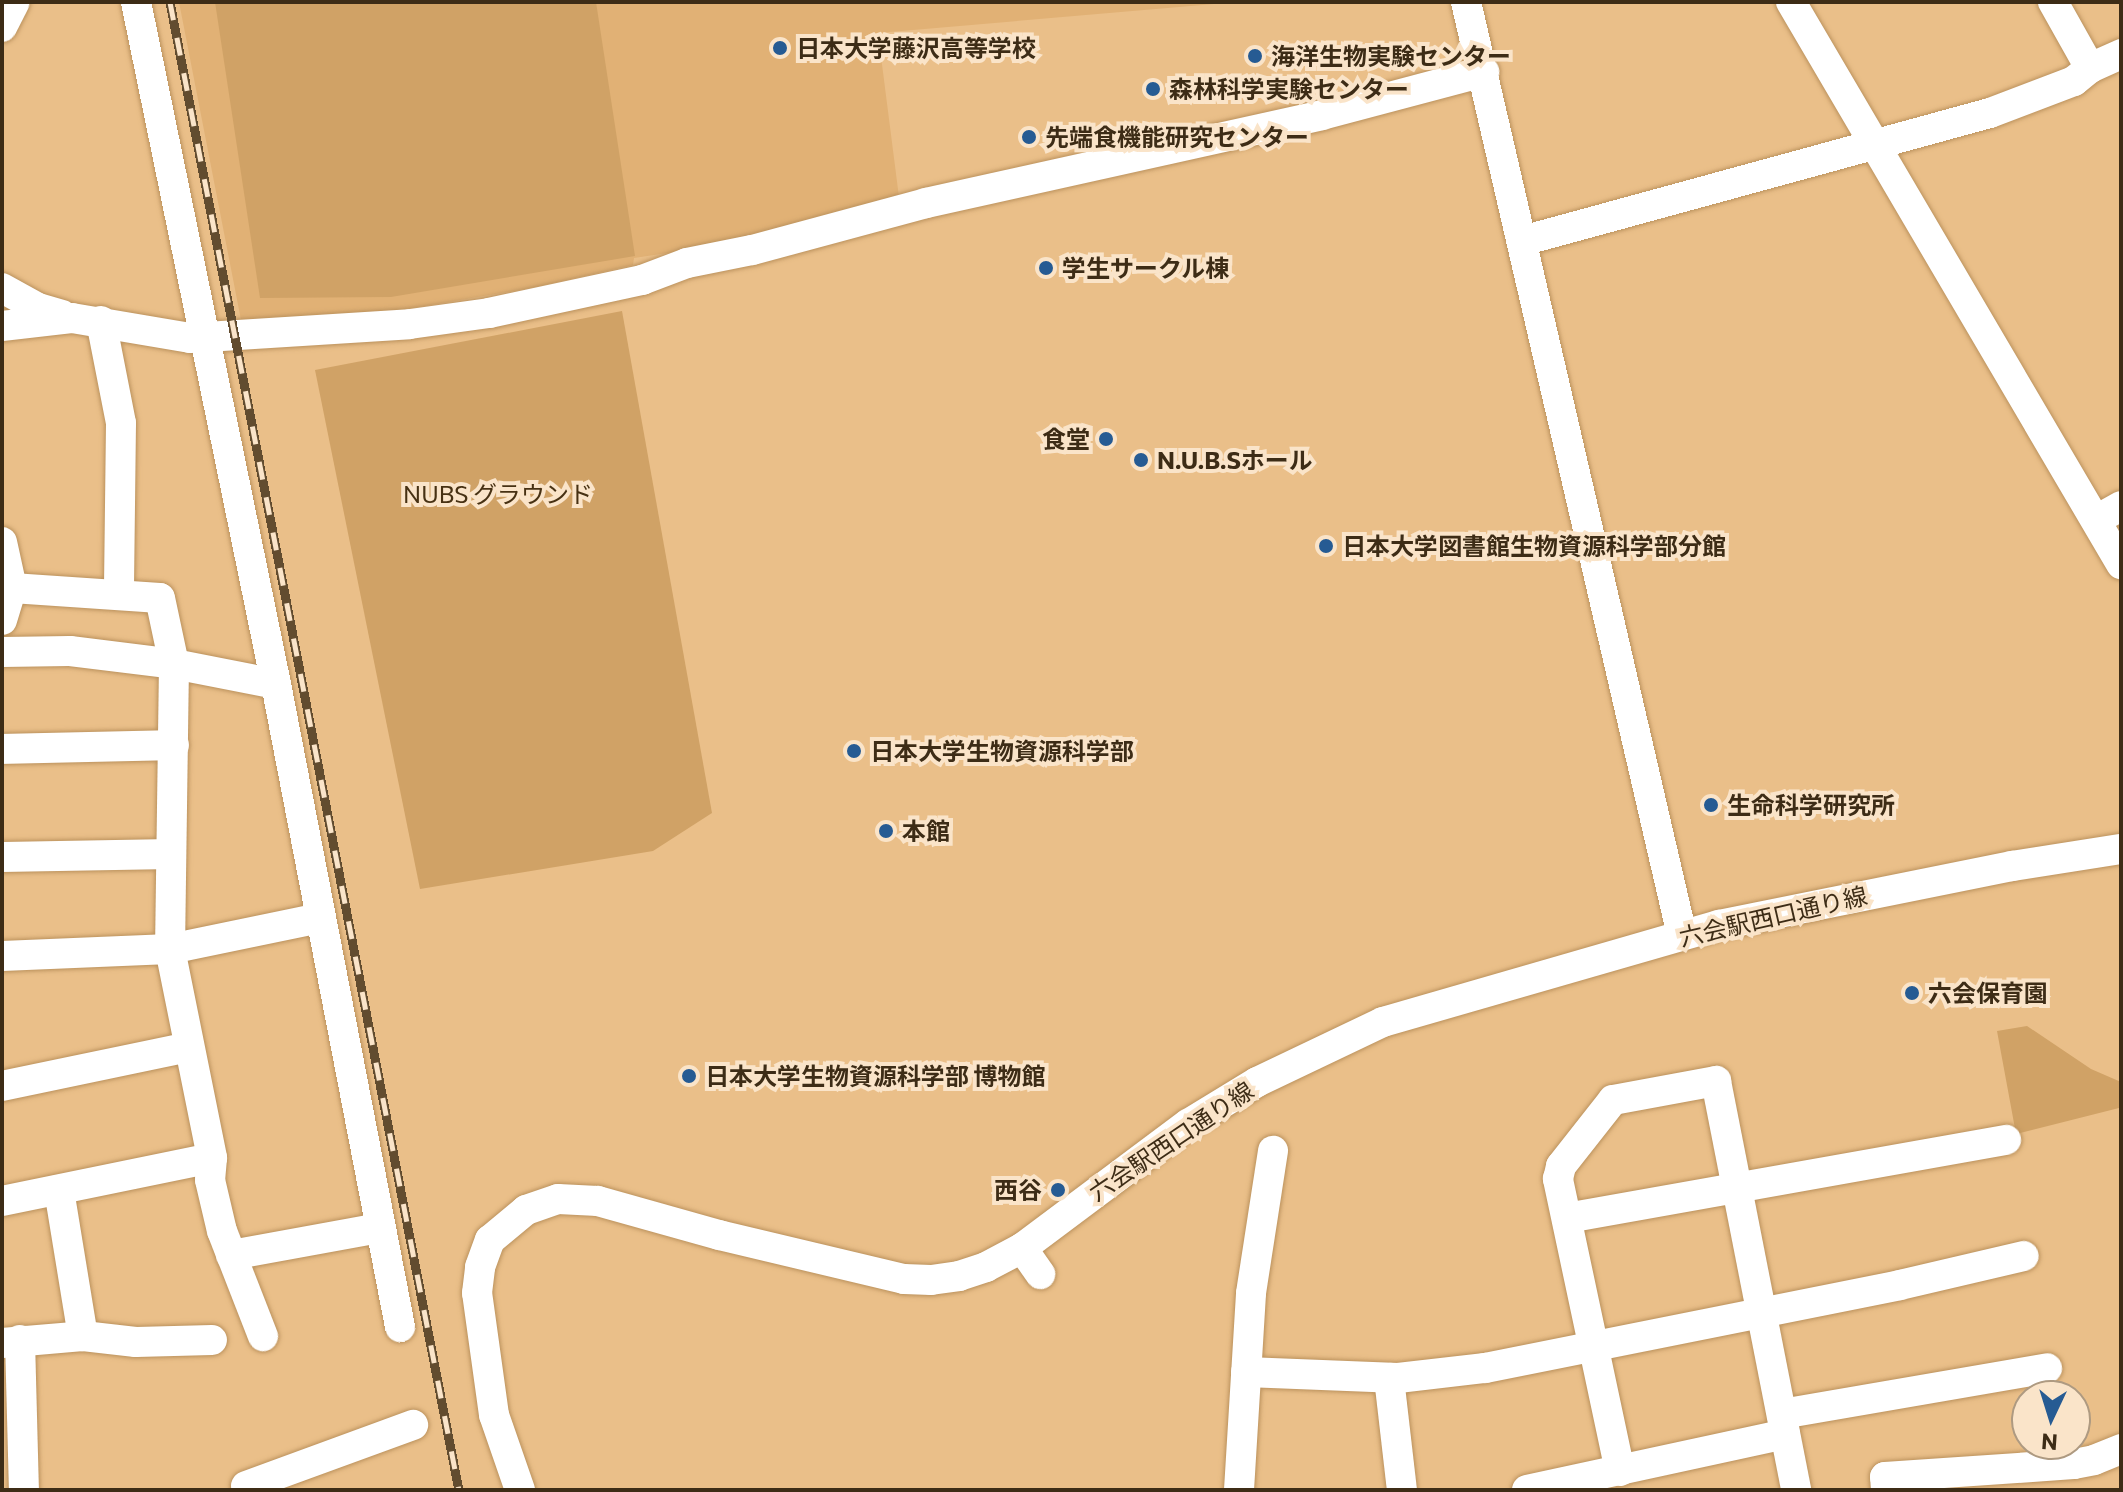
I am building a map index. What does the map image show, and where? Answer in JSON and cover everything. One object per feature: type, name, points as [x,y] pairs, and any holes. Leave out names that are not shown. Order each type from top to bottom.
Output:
[{"type":"street","points":[[2,27],[15,2]]},
{"type":"street","points":[[136,2],[276,684],[400,1327]]},
{"type":"street","points":[[1466,2],[1682,935]]},
{"type":"street","points":[[1791,2],[1875,143],[2108,513],[2121,564]]},
{"type":"street","points":[[2053,2],[2090,68]]},
{"type":"street","points":[[1522,241],[2038,97],[2121,54]]},
{"type":"street","points":[[2,288],[38,308],[190,338],[410,324],[519,307],[642,280],[687,263],[752,250],[926,203],[1322,115],[1484,72]]},
{"type":"street","points":[[2,326],[87,320]]},
{"type":"street","points":[[87,320],[121,423],[119,594]]},
{"type":"street","points":[[2,542],[12,588],[2,620]]},
{"type":"street","points":[[12,588],[160,598],[174,664],[170,949],[212,1158],[210,1180],[231,1255],[263,1336]]},
{"type":"street","points":[[2,652],[70,651],[174,664],[276,684]]},
{"type":"street","points":[[2,749],[174,745]]},
{"type":"street","name":"六会駅西口通り線","points":[[520,1490],[494,1415],[477,1293],[480,1267],[490,1240],[526,1210],[558,1199],[598,1201],[719,1235],[904,1279],[959,1276],[986,1267],[1022,1248],[1188,1124],[1257,1082],[1369,1028],[1554,970],[1682,935],[1993,870],[2121,849]]},
{"type":"street","points":[[2,857],[171,854]]},
{"type":"street","points":[[2,956],[170,949],[320,918]]},
{"type":"street","points":[[2,1086],[188,1047]]},
{"type":"street","points":[[1620,1471],[1558,1179],[1561,1166],[1613,1100],[1716,1081],[1796,1490]]},
{"type":"street","points":[[1567,1218],[2006,1140]]},
{"type":"street","points":[[1239,1490],[1255,1252],[1273,1151]]},
{"type":"street","points":[[2,1201],[212,1158]]},
{"type":"street","points":[[59,1190],[83,1336]]},
{"type":"street","points":[[231,1255],[380,1228]]},
{"type":"street","points":[[1022,1248],[1040,1274]]},
{"type":"street","points":[[1246,1372],[1389,1378],[1485,1368],[1762,1314],[2024,1256]]},
{"type":"street","points":[[24,1490],[12,1445],[11,1342],[83,1336],[136,1342],[212,1340]]},
{"type":"street","points":[[1527,1490],[1620,1471],[1783,1424],[2047,1368]]},
{"type":"street","points":[[1389,1378],[1402,1490]]},
{"type":"street","points":[[246,1486],[413,1425]]},
{"type":"street","points":[[1886,1490],[1885,1477],[2074,1464],[2121,1449]]},
{"type":"shaded area","points":[[179,2],[1214,4],[878,33],[900,205],[676,257],[674,252],[634,258],[633,265],[531,288],[389,312],[241,320]]},
{"type":"green space","points":[[215,2],[596,2],[635,256],[391,297],[260,298]]},
{"type":"green space","name":"NUBS グラウンド","points":[[622,311],[712,813],[653,851],[420,889],[315,370]]},
{"type":"green space","points":[[2027,1026],[2091,1069],[2121,1082],[2119,1108],[2016,1134],[1997,1031]]},
{"type":"railway","points":[[170,2],[459,1490]]},
{"type":"place","name":"日本大学藤沢高等学校","points":[[780,48]]},
{"type":"place","name":"海洋生物実験センター","points":[[1255,56]]},
{"type":"place","name":"森林科学実験センター","points":[[1153,89]]},
{"type":"place","name":"先端食機能研究センター","points":[[1029,137]]},
{"type":"place","name":"学生サークル棟","points":[[1046,268]]},
{"type":"place","name":"食堂","points":[[1106,439]]},
{"type":"place","name":"N.U.B.Sホール","points":[[1141,460]]},
{"type":"place","name":"日本大学図書館生物資源科学部分館","points":[[1326,546]]},
{"type":"place","name":"日本大学生物資源科学部","points":[[854,751]]},
{"type":"place","name":"生命科学研究所","points":[[1711,805]]},
{"type":"place","name":"本館","points":[[886,831]]},
{"type":"place","name":"六会保育園","points":[[1912,993]]},
{"type":"place","name":"日本大学生物資源科学部 博物館","points":[[689,1076]]},
{"type":"place","name":"西谷","points":[[1058,1190]]}]
